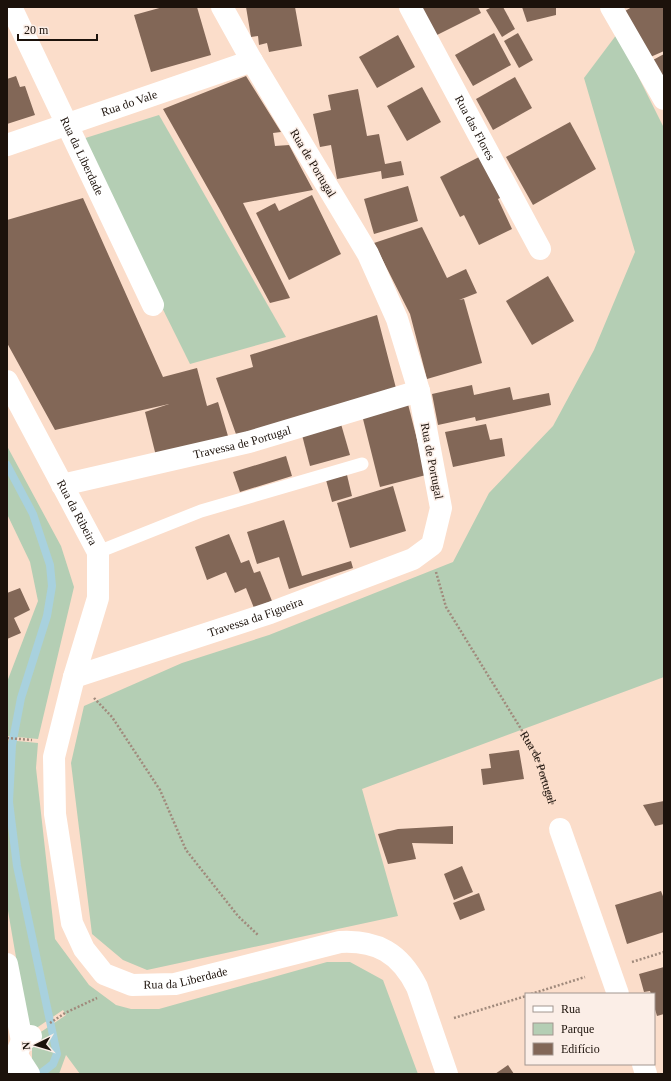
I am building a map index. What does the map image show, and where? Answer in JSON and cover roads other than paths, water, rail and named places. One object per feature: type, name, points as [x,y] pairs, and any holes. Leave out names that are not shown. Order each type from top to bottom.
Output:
[{"type":"street","name":"Rua da Liberdade","points":[[11,7],[153,304]]},
{"type":"street","name":"Rua de Portugal","points":[[222,7],[252,61],[368,254],[397,320],[419,392],[441,508],[432,545]]},
{"type":"street","name":"Rua das Flores","points":[[410,7],[540,249]]},
{"type":"street","points":[[611,7],[664,99]]},
{"type":"street","name":"Rua do Vale","points":[[7,145],[252,61]]},
{"type":"street","name":"Rua da Ribeira","points":[[7,381],[98,552],[98,598],[74,677]]},
{"type":"street","name":"Travessa de Portugal","points":[[62,486],[249,442],[419,392]]},
{"type":"street","name":"Travessa da Figueira","points":[[74,677],[270,613],[414,559],[432,545]]},
{"type":"street","name":"Rua da Liberdade","points":[[74,677],[54,757],[57,822],[72,923],[84,950],[104,974],[132,985],[168,985],[340,942],[355,941],[370,944],[383,949],[404,964],[411,975],[447,1074]]},
{"type":"street","points":[[560,829],[618,993]]},
{"type":"street","points":[[7,964],[22,1057]]},
{"type":"lane","points":[[98,552],[202,511],[362,464]]},
{"type":"waterway","points":[[7,465],[33,514],[50,565],[52,586],[47,616],[21,698],[12,745],[9,802],[17,866],[57,1054],[53,1064],[40,1074]]}]
